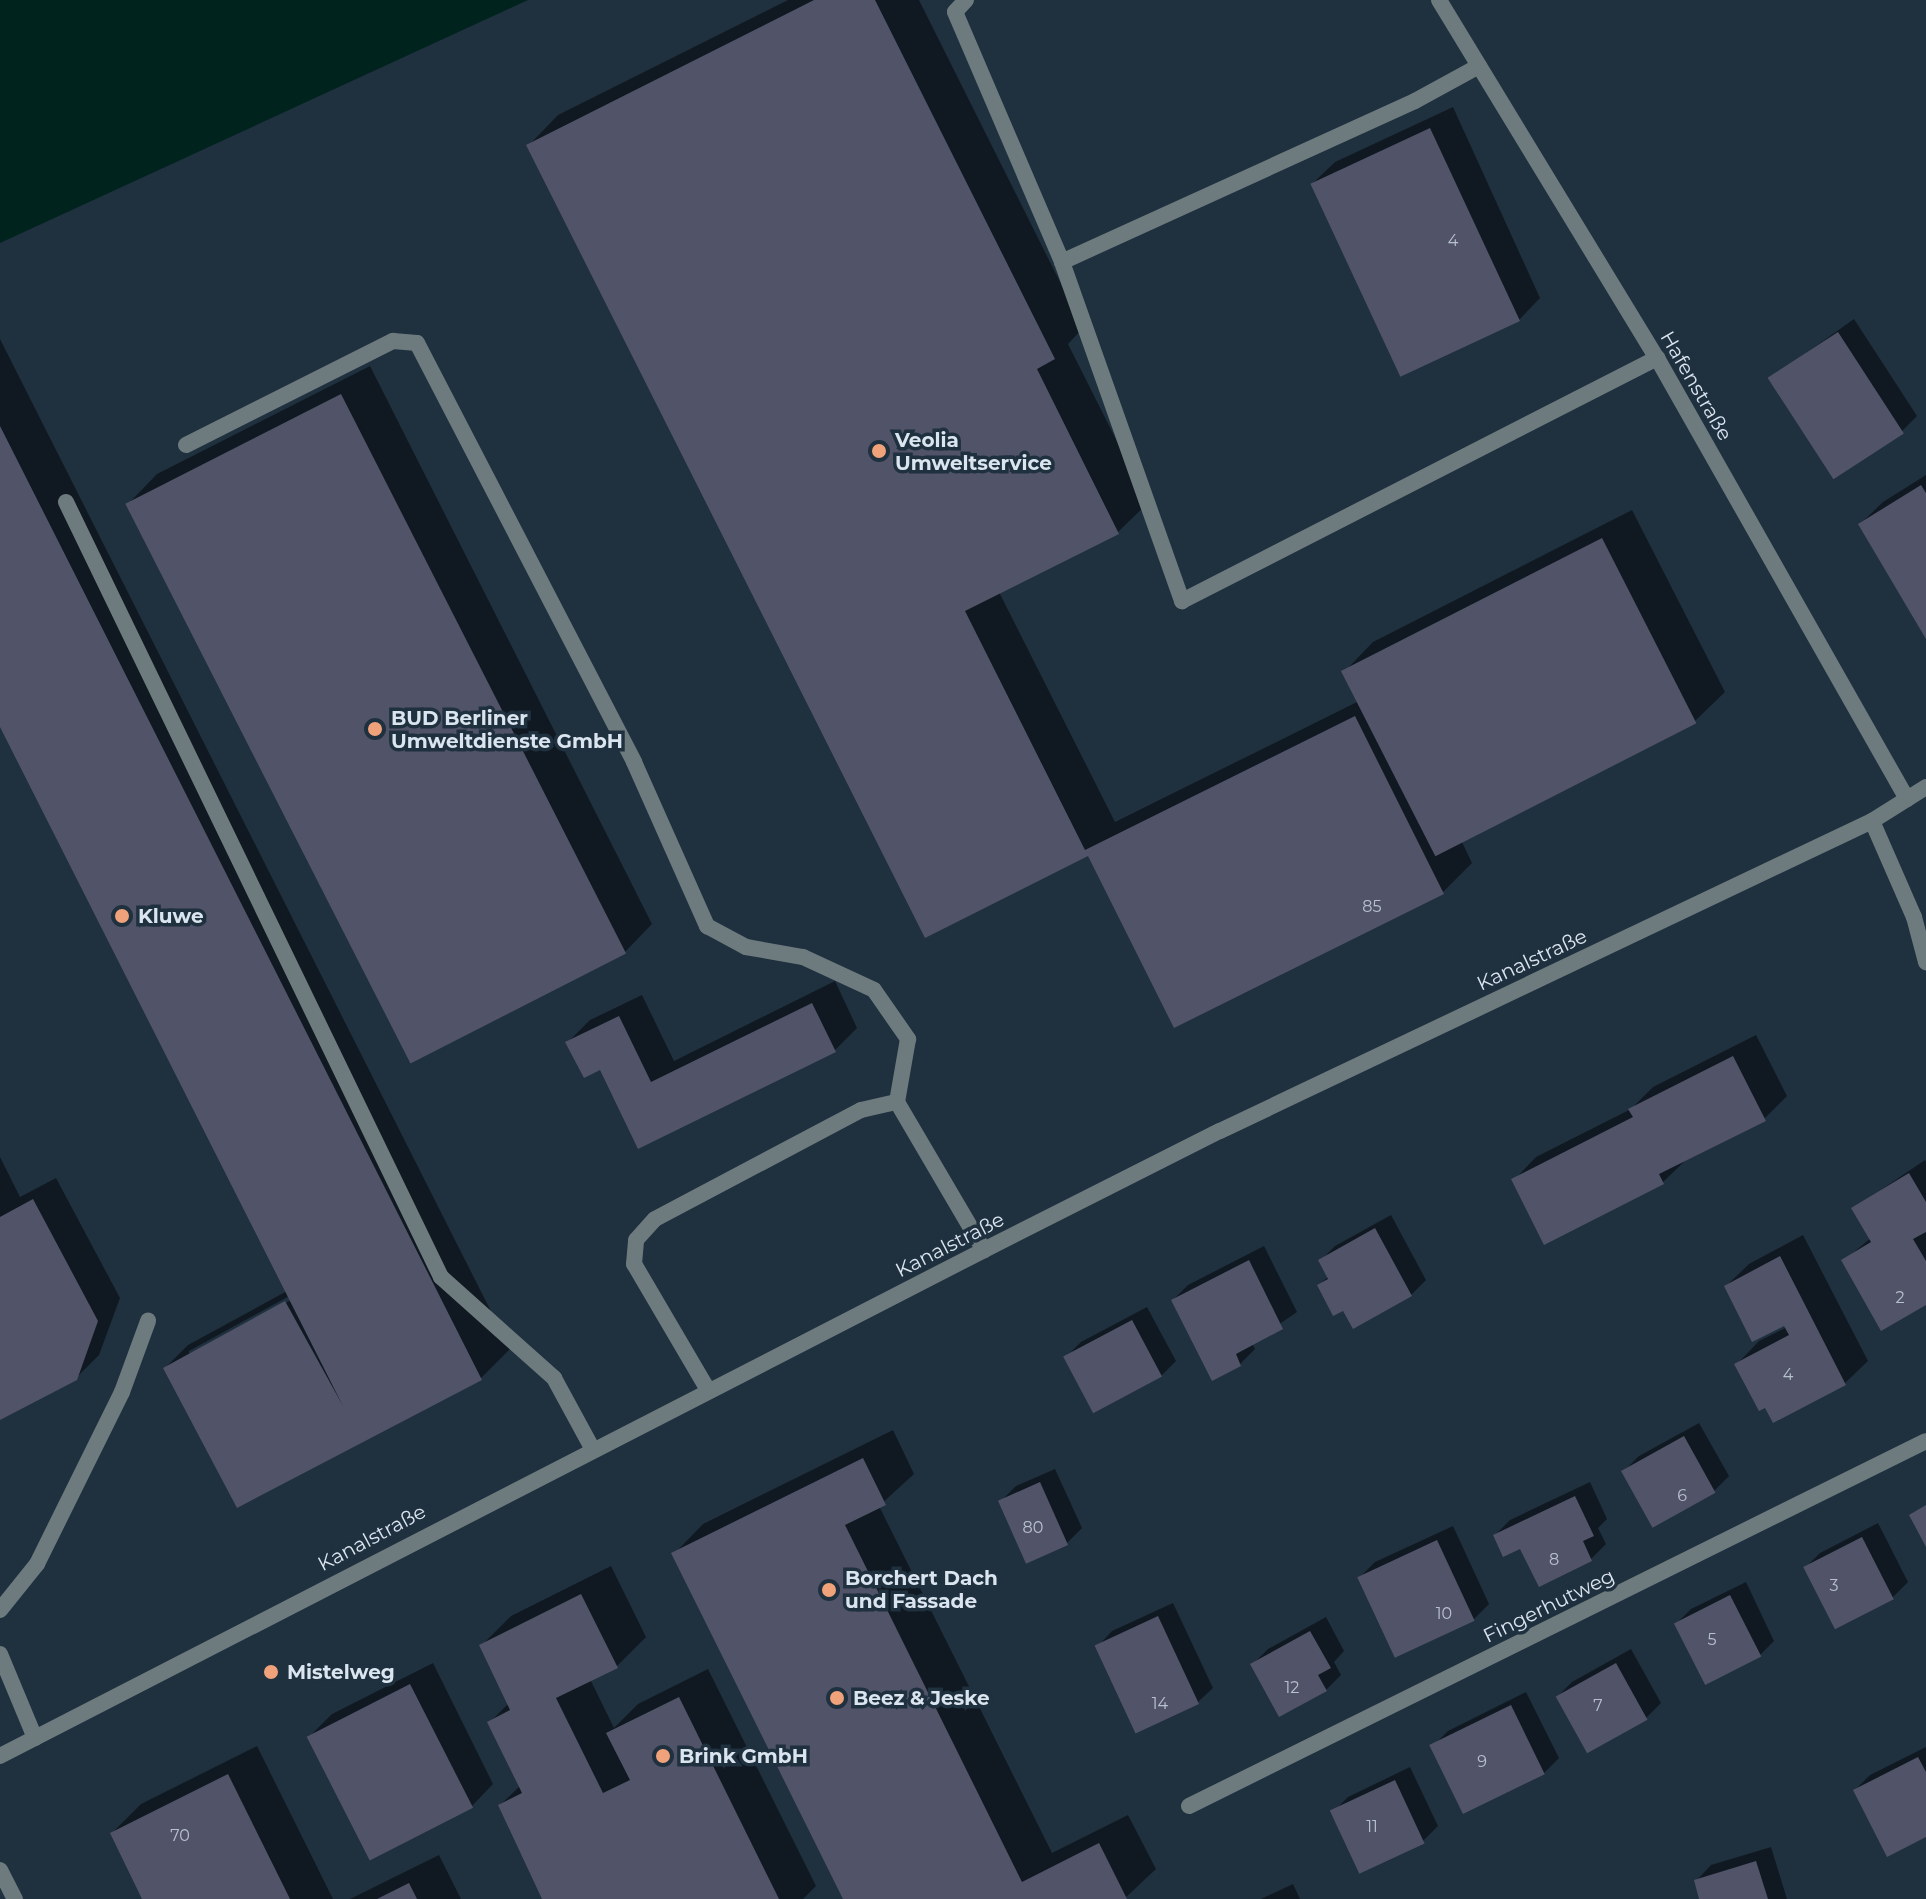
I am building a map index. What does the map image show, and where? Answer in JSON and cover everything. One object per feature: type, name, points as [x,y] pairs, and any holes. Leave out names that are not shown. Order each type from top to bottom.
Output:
[{"type":"street","points":[[966,0],[955,12],[1062,262],[1182,601],[1657,358]]},
{"type":"street","name":"Hafenstraße","points":[[1439,0],[1657,358],[1907,799]]},
{"type":"street","points":[[1062,262],[1424,97],[1479,66]]},
{"type":"street","points":[[186,445],[393,341],[417,343],[634,762],[707,926],[746,947],[803,957],[874,990],[908,1039],[897,1102],[984,1250]]},
{"type":"street","points":[[66,502],[441,1277],[554,1378],[592,1448]]},
{"type":"street","name":"Kanalstraße","points":[[0,1756],[592,1448],[1220,1131],[1872,821],[1926,787]]},
{"type":"street","points":[[1872,821],[1914,917],[1926,962]]},
{"type":"street","points":[[708,1390],[634,1264],[636,1240],[655,1219],[847,1117],[897,1102]]},
{"type":"street","points":[[0,1610],[37,1564],[122,1392],[148,1321]]},
{"type":"street","name":"Fingerhutweg","points":[[1189,1806],[1926,1441]]},
{"type":"street","points":[[0,1654],[35,1738]]},
{"type":"street","points":[[0,1870],[15,1899]]},
{"type":"shaded area","points":[[0,0],[528,0],[0,243]]},
{"type":"building","name":"Veolia Umweltservice","points":[[814,0],[875,0],[1055,359],[1037,369],[1119,534],[965,611],[1085,850],[1355,716],[1444,894],[1174,1028],[1088,856],[925,938],[526,145]]},
{"type":"building","points":[[1430,128],[1520,321],[1400,377],[1310,184]]},
{"type":"building","points":[[1838,332],[1904,433],[1833,479],[1768,378]]},
{"type":"building","name":"BUD Berliner Umweltdienste GmbH","points":[[341,394],[626,954],[410,1063],[125,504]]},
{"type":"building","points":[[0,426],[482,1380],[237,1508],[163,1368],[285,1301],[343,1406],[0,727]]},
{"type":"building","points":[[1921,485],[1926,493],[1926,639],[1858,524]]},
{"type":"building","points":[[1602,538],[1696,723],[1435,856],[1341,671]]},
{"type":"building","points":[[812,1003],[836,1052],[638,1149],[600,1070],[584,1078],[565,1042],[619,1016],[651,1082]]},
{"type":"building","points":[[1733,1056],[1766,1121],[1659,1174],[1664,1184],[1544,1245],[1511,1179],[1633,1117],[1628,1109]]},
{"type":"building","points":[[1909,1173],[1926,1202],[1926,1232],[1913,1239],[1926,1261],[1926,1305],[1881,1331],[1841,1260],[1871,1242],[1851,1208]]},
{"type":"building","points":[[33,1199],[98,1321],[77,1380],[0,1420],[0,1217]]},
{"type":"building","points":[[1375,1228],[1412,1296],[1353,1329],[1343,1311],[1333,1316],[1317,1285],[1328,1279],[1318,1260]]},
{"type":"building","points":[[1780,1256],[1846,1385],[1773,1423],[1765,1408],[1759,1411],[1734,1364],[1789,1335],[1784,1326],[1752,1342],[1724,1286]]},
{"type":"building","points":[[1249,1260],[1283,1329],[1236,1354],[1241,1366],[1212,1381],[1171,1300]]},
{"type":"building","points":[[1132,1320],[1162,1377],[1093,1413],[1063,1357]]},
{"type":"building","points":[[1684,1436],[1716,1493],[1653,1528],[1621,1471]]},
{"type":"building","name":"Beez & Jeske","points":[[863,1458],[886,1505],[845,1525],[1022,1882],[1099,1843],[1127,1899],[843,1899],[671,1553]]},
{"type":"building","points":[[1040,1482],[1068,1545],[1026,1564],[998,1501]]},
{"type":"building","points":[[1575,1496],[1594,1536],[1583,1541],[1592,1561],[1539,1587],[1520,1549],[1503,1557],[1493,1535]]},
{"type":"building","points":[[1926,1505],[1926,1547],[1909,1515]]},
{"type":"building","points":[[1862,1537],[1894,1599],[1835,1629],[1803,1567]]},
{"type":"building","points":[[1437,1540],[1475,1621],[1395,1658],[1357,1577]]},
{"type":"building","name":"Brink GmbH","points":[[581,1594],[618,1668],[556,1698],[603,1793],[630,1780],[606,1733],[679,1697],[779,1899],[542,1899],[498,1805],[522,1793],[487,1722],[510,1710],[479,1645]]},
{"type":"building","points":[[1730,1595],[1761,1656],[1705,1685],[1674,1624]]},
{"type":"building","points":[[1158,1616],[1199,1704],[1136,1733],[1095,1646]]},
{"type":"building","points":[[1310,1631],[1331,1668],[1318,1675],[1327,1691],[1279,1717],[1250,1664]]},
{"type":"building","points":[[1616,1663],[1648,1720],[1587,1753],[1556,1696]]},
{"type":"building","points":[[410,1684],[473,1808],[370,1861],[307,1737]]},
{"type":"building","points":[[1511,1705],[1545,1774],[1463,1814],[1429,1745]]},
{"type":"building","points":[[1918,1757],[1926,1772],[1926,1837],[1887,1857],[1853,1790]]},
{"type":"building","points":[[228,1774],[290,1899],[142,1899],[110,1833]]},
{"type":"building","points":[[1395,1780],[1425,1843],[1359,1874],[1330,1810]]},
{"type":"building","points":[[1756,1861],[1768,1899],[1699,1899],[1694,1880]]},
{"type":"building","points":[[409,1883],[417,1899],[377,1899]]},
{"type":"place","name":"Veolia Umweltservice","points":[[879,451]]},
{"type":"place","name":"BUD Berliner Umweltdienste GmbH","points":[[375,729]]},
{"type":"place","name":"Kluwe","points":[[122,916]]},
{"type":"place","name":"Borchert Dach und Fassade","points":[[829,1590]]},
{"type":"place","name":"Mistelweg","points":[[271,1672]]},
{"type":"place","name":"Beez & Jeske","points":[[837,1698]]},
{"type":"place","name":"Brink GmbH","points":[[663,1756]]}]
